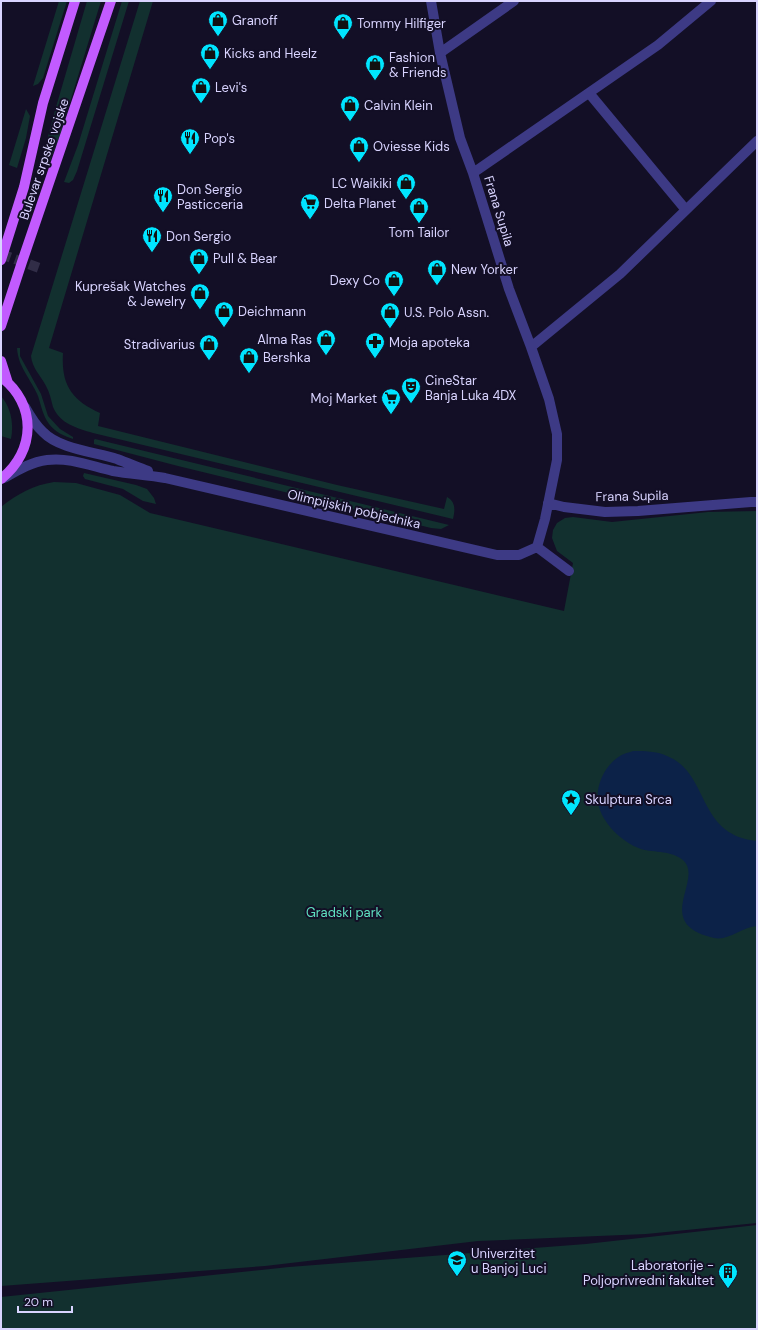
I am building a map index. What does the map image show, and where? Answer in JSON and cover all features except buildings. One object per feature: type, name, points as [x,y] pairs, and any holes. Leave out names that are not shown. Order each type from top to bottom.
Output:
[{"type":"main road","name":"Bulevar srpske vojske","points":[[1,260],[24,187],[43,103],[75,1]]},
{"type":"main road","name":"Bulevar srpske vojske","points":[[1,326],[111,1]]},
{"type":"main road","points":[[1,362],[5,380],[16,390],[23,403],[27,416],[26,444],[20,459],[10,472],[1,479]]},
{"type":"street","name":"Frana Supila","points":[[431,1],[440,53],[460,138],[473,173],[509,289],[549,399],[557,434],[557,460],[548,503],[564,507],[605,512],[757,502]]},
{"type":"street","points":[[440,53],[514,1]]},
{"type":"street","name":"Frana Supila","points":[[473,173],[658,45],[711,1]]},
{"type":"street","points":[[588,93],[686,210]]},
{"type":"street","points":[[531,347],[620,274],[757,141]]},
{"type":"street","name":"Olimpijskih pobjednika","points":[[23,403],[43,433],[52,439],[74,448],[116,459],[165,478]]},
{"type":"street","name":"Olimpijskih pobjednika","points":[[1,479],[28,465],[45,460],[71,460],[115,471],[165,478],[497,555],[519,555],[537,547]]},
{"type":"street","points":[[548,503],[537,547],[569,571]]},
{"type":"green space","points":[[59,1],[67,1],[43,78],[38,84],[33,86]]},
{"type":"green space","points":[[87,1],[101,1],[60,135],[50,161],[45,161],[42,158]]},
{"type":"green space","points":[[122,1],[129,1],[77,171],[73,180],[69,183],[64,182],[78,145]]},
{"type":"green space","points":[[140,1],[153,1],[49,348],[63,353],[64,374],[70,390],[82,402],[100,413],[98,426],[337,485],[444,509],[447,497],[452,501],[454,506],[453,519],[93,433],[70,424],[60,418],[56,413],[44,382],[35,368],[31,356]]},
{"type":"green space","points":[[26,109],[30,116],[26,138],[17,168],[9,165]]},
{"type":"green space","points":[[17,348],[20,348],[20,356],[41,394],[48,416],[60,429],[73,437],[73,439],[63,435],[51,427],[47,421],[38,396],[22,367]]},
{"type":"green space","points":[[1,396],[11,416],[11,439],[1,436]]},
{"type":"green space","points":[[95,439],[449,525],[441,529],[431,528],[94,444]]},
{"type":"green space","points":[[84,473],[147,489],[154,498],[156,504],[143,501],[123,489],[85,479],[83,476]]},
{"type":"green space","name":"Gradski park","points":[[54,482],[76,483],[120,495],[150,513],[564,611],[573,563],[557,551],[552,538],[553,530],[557,523],[565,518],[573,517],[612,522],[708,512],[757,511],[757,1223],[646,1234],[478,1241],[265,1266],[1,1286],[1,507],[26,491],[40,485]]},
{"type":"green space","name":"Univerzitet u Banjoj Luci","points":[[757,1225],[757,1329],[1,1329],[1,1297],[289,1267],[586,1244]]},
{"type":"water","points":[[633,751],[659,753],[681,764],[691,776],[713,816],[723,828],[737,836],[757,841],[757,926],[725,938],[714,938],[696,931],[686,923],[682,913],[688,880],[688,869],[684,861],[669,853],[641,849],[634,846],[619,836],[607,824],[598,803],[598,789],[600,781],[607,768],[617,758]]},
{"type":"tunnel","points":[[1,254],[42,269]]},
{"type":"place","name":"Granoff","points":[[218,37]]},
{"type":"place","name":"Tommy Hilfiger","points":[[343,40]]},
{"type":"place","name":"Kicks and Heelz","points":[[210,70]]},
{"type":"place","name":"Fashion & Friends","points":[[375,81]]},
{"type":"place","name":"Levi's","points":[[201,104]]},
{"type":"place","name":"Calvin Klein","points":[[350,122]]},
{"type":"place","name":"Pop's","points":[[190,155]]},
{"type":"place","name":"Oviesse Kids","points":[[359,163]]},
{"type":"place","name":"LC Waikiki","points":[[406,200]]},
{"type":"place","name":"Don Sergio Pasticceria","points":[[163,213]]},
{"type":"place","name":"Delta Planet","points":[[310,220]]},
{"type":"place","name":"Tom Tailor","points":[[419,224]]},
{"type":"place","name":"Don Sergio","points":[[152,253]]},
{"type":"place","name":"Pull & Bear","points":[[199,275]]},
{"type":"place","name":"New Yorker","points":[[437,286]]},
{"type":"place","name":"Dexy Co","points":[[394,297]]},
{"type":"place","name":"Kuprešak Watches & Jewelry","points":[[200,310]]},
{"type":"place","name":"Deichmann","points":[[224,328]]},
{"type":"place","name":"U.S. Polo Assn.","points":[[390,329]]},
{"type":"place","name":"Alma Ras","points":[[326,356]]},
{"type":"place","name":"Moja apoteka","points":[[375,359]]},
{"type":"place","name":"Stradivarius","points":[[209,361]]},
{"type":"place","name":"Bershka","points":[[249,374]]},
{"type":"place","name":"CineStar Banja Luka 4DX","points":[[411,404]]},
{"type":"place","name":"Moj Market","points":[[391,415]]},
{"type":"place","name":"Skulptura Srca","points":[[571,816]]},
{"type":"place","name":"Univerzitet u Banjoj Luci","points":[[457,1277]]},
{"type":"place","name":"Laboratorije - Poljoprivredni fakultet","points":[[728,1289]]}]
